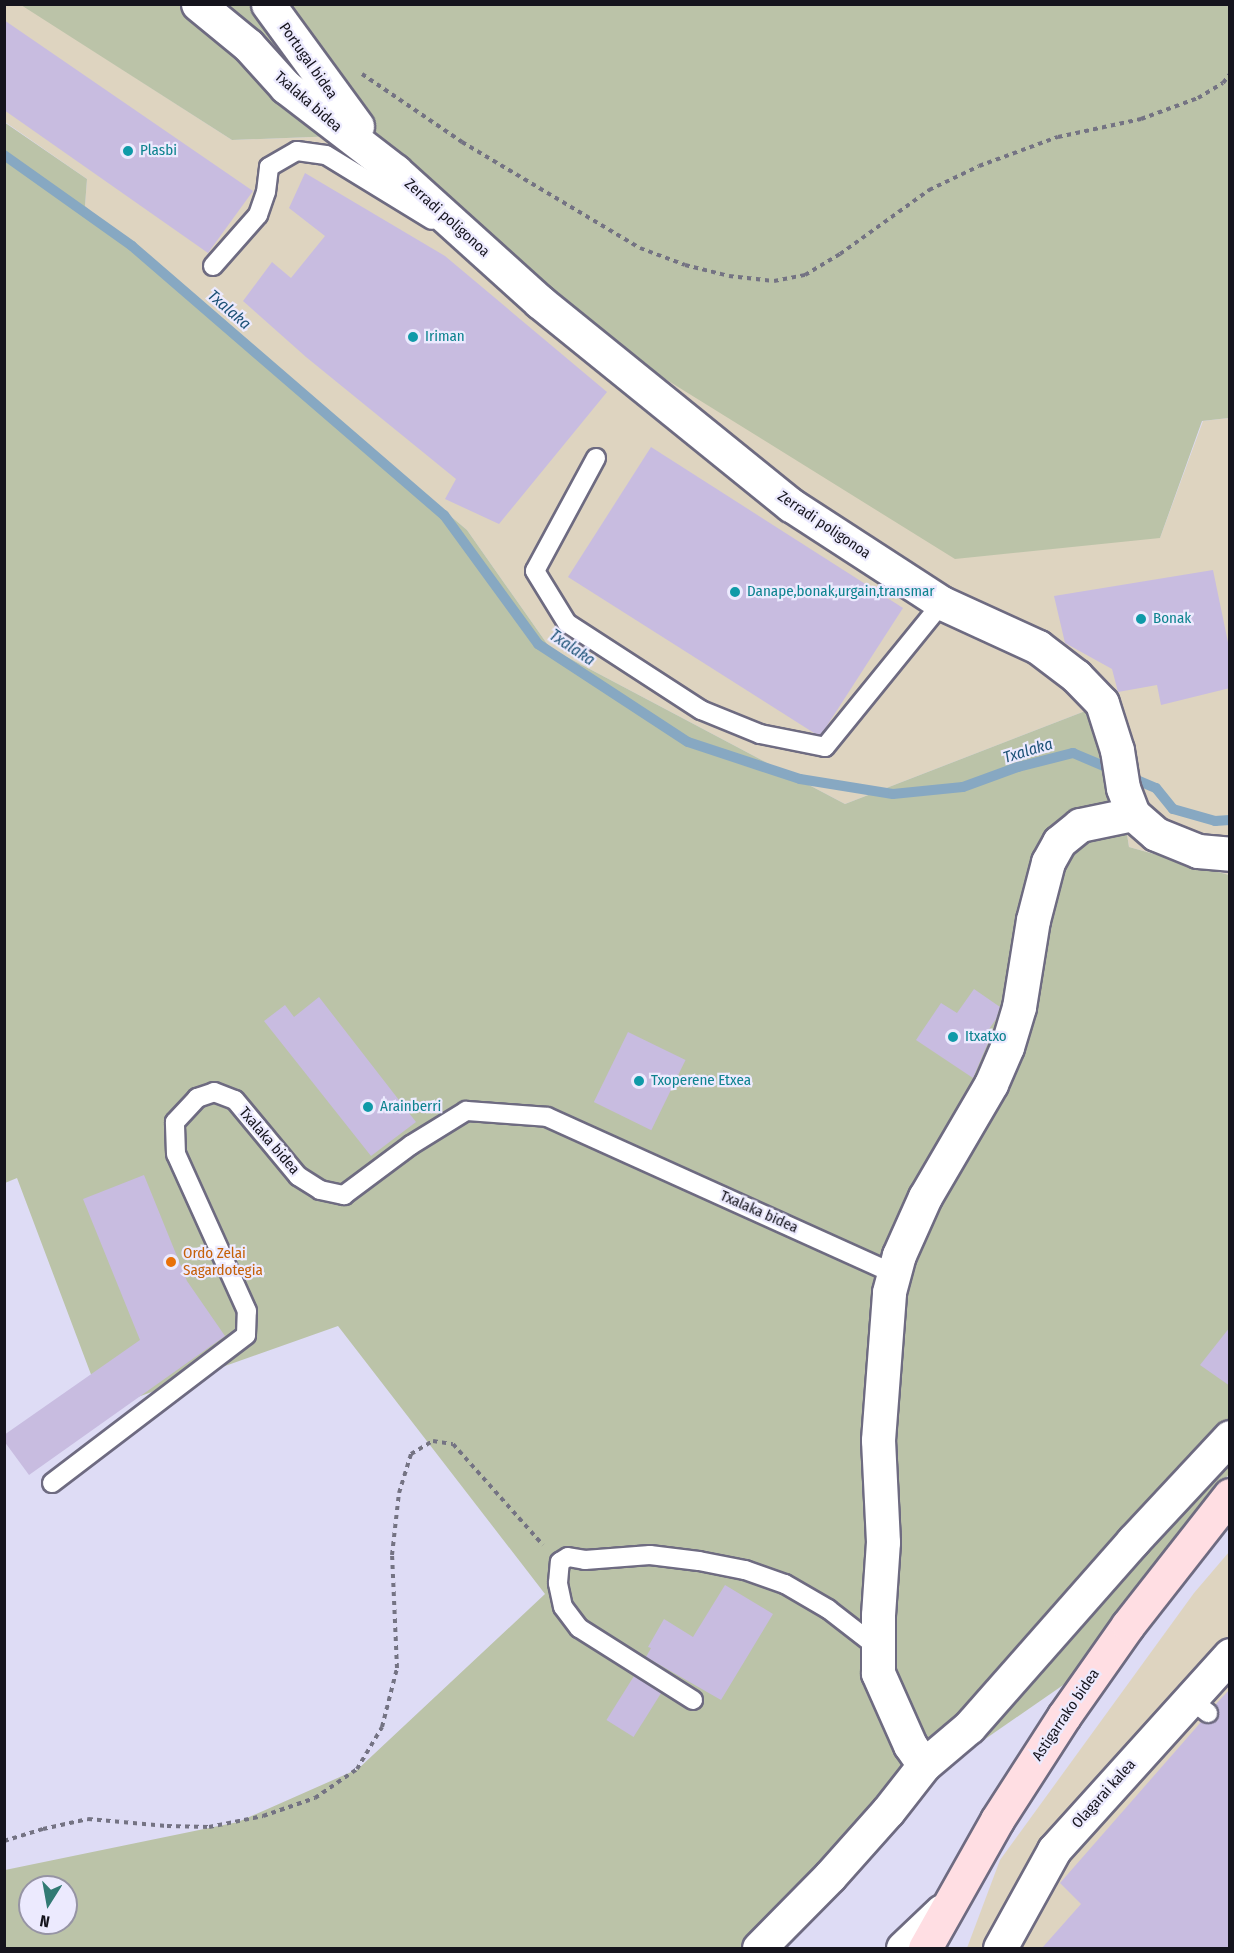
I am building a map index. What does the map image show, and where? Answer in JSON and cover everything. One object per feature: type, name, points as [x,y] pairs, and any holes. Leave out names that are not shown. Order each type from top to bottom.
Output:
[{"type":"main road","name":"Astigarrako bidea","points":[[925,1948],[997,1820],[1064,1716],[1128,1625],[1230,1495]]},
{"type":"street","name":"Txalaka bidea","points":[[198,4],[248,45],[286,87],[395,171]]},
{"type":"street","name":"Portugal bidea","points":[[268,4],[339,105],[395,171]]},
{"type":"street","name":"Zerradi poligonoa","points":[[395,171],[540,302],[791,505],[942,603],[1038,647],[1076,676],[1102,703],[1117,750],[1128,801]]},
{"type":"street","points":[[924,1765],[910,1745],[878,1672],[877,1647],[883,1542],[879,1440],[881,1382],[889,1292],[899,1255],[925,1197],[991,1084],[1007,1047],[1019,1007],[1034,920],[1048,862],[1059,842],[1080,825],[1128,801],[1156,834],[1198,851],[1230,854]]},
{"type":"street","points":[[759,1948],[830,1876],[888,1811],[924,1765],[969,1727],[1133,1541],[1230,1437]]},
{"type":"street","name":"Olagarai kalea","points":[[1000,1948],[1054,1850],[1199,1706],[1230,1655]]},
{"type":"street","points":[[903,1948],[949,1903]]},
{"type":"lane","points":[[213,266],[258,215],[266,192],[269,167],[297,151],[326,155],[480,248]]},
{"type":"lane","points":[[596,458],[535,571],[567,623],[701,710],[760,734],[825,747],[942,603]]},
{"type":"lane","name":"Txalaka bidea","points":[[52,1483],[246,1335],[247,1311],[176,1154],[175,1122],[197,1098],[214,1092],[235,1100],[298,1176],[320,1191],[344,1195],[411,1145],[466,1111],[547,1117],[894,1274]]},
{"type":"lane","points":[[693,1700],[579,1628],[563,1607],[558,1583],[560,1562],[567,1557],[585,1560],[650,1556],[699,1561],[745,1570],[785,1584],[828,1609],[877,1647]]},
{"type":"path","points":[[357,70],[462,142],[640,248],[685,265],[729,276],[774,281],[805,275],[849,248],[929,190],[979,166],[1058,137],[1150,116],[1198,98],[1222,83],[1230,74]]},
{"type":"path","points":[[4,1841],[88,1819],[209,1827],[262,1816],[315,1798],[357,1768],[382,1727],[397,1668],[392,1555],[399,1493],[411,1454],[433,1441],[453,1444],[478,1469],[522,1523],[560,1562]]},
{"type":"shaded area","points":[[21,4],[232,140],[363,135],[1160,538],[1203,421],[1229,418],[1229,875],[1129,847],[1106,703],[845,804],[550,648],[467,530],[85,206],[87,179],[5,122],[5,5]]},
{"type":"shaded area","points":[[1229,1552],[1229,1948],[967,1948],[1000,1860],[1194,1593]]},
{"type":"green space","points":[[21,5],[1229,5],[1229,418],[1202,421],[1160,538],[955,559],[633,359],[363,135],[232,140]]},
{"type":"green space","points":[[4,122],[87,179],[85,206],[467,530],[550,648],[845,804],[1106,703],[1129,847],[1229,875],[1229,1474],[1069,1681],[916,1787],[759,1948],[5,1948],[5,1870],[238,1822],[358,1769],[545,1594],[338,1326],[104,1409],[17,1178],[5,1183]]},
{"type":"building","name":"Plasbi","points":[[4,20],[253,191],[208,253],[4,110]]},
{"type":"building","name":"Iriman","points":[[305,173],[445,256],[607,392],[499,524],[445,499],[456,479],[306,357],[243,301],[272,262],[291,278],[325,236],[289,208]]},
{"type":"building","name":"Danape,bonak,urgain,transmar","points":[[651,447],[903,608],[821,735],[814,733],[568,577]]},
{"type":"building","name":"Bonak","points":[[1213,570],[1230,652],[1230,688],[1161,705],[1157,685],[1118,692],[1112,669],[1065,643],[1054,596]]},
{"type":"building","name":"Itxatxo","points":[[974,989],[1000,1007],[996,1019],[985,1035],[990,1038],[973,1078],[916,1040],[941,1003],[957,1013]]},
{"type":"building","points":[[319,997],[416,1122],[371,1156],[264,1021],[285,1005],[294,1017]]},
{"type":"building","name":"Txoperene Etxea","points":[[628,1032],[686,1060],[651,1130],[594,1102]]},
{"type":"building","points":[[144,1175],[187,1281],[225,1336],[29,1475],[4,1441],[4,1435],[140,1340],[83,1199]]},
{"type":"building","points":[[1230,1327],[1230,1386],[1200,1365]]},
{"type":"building","points":[[725,1585],[773,1614],[721,1700],[646,1657],[651,1648],[648,1647],[664,1619],[693,1637]]},
{"type":"building","points":[[634,1676],[661,1693],[634,1737],[606,1720]]},
{"type":"building","points":[[1230,1689],[1230,1948],[1042,1948],[1081,1904],[1060,1883],[1201,1722],[1207,1724],[1216,1720],[1219,1714],[1215,1705]]},
{"type":"waterway","name":"Txalaka","points":[[4,155],[132,246],[444,515],[538,644],[688,742],[800,779],[893,794],[963,787],[1018,767],[1073,753],[1156,788],[1173,809],[1215,821],[1230,820]]},
{"type":"place","name":"Plasbi","points":[[128,151]]},
{"type":"place","name":"Iriman","points":[[413,337]]},
{"type":"place","name":"Danape,bonak,urgain,transmar","points":[[735,592]]},
{"type":"place","name":"Bonak","points":[[1141,619]]},
{"type":"place","name":"Itxatxo","points":[[953,1037]]},
{"type":"place","name":"Txoperene Etxea","points":[[639,1081]]},
{"type":"place","name":"Arainberri","points":[[368,1107]]},
{"type":"place","name":"Ordo Zelai Sagardotegia","points":[[171,1262]]}]
